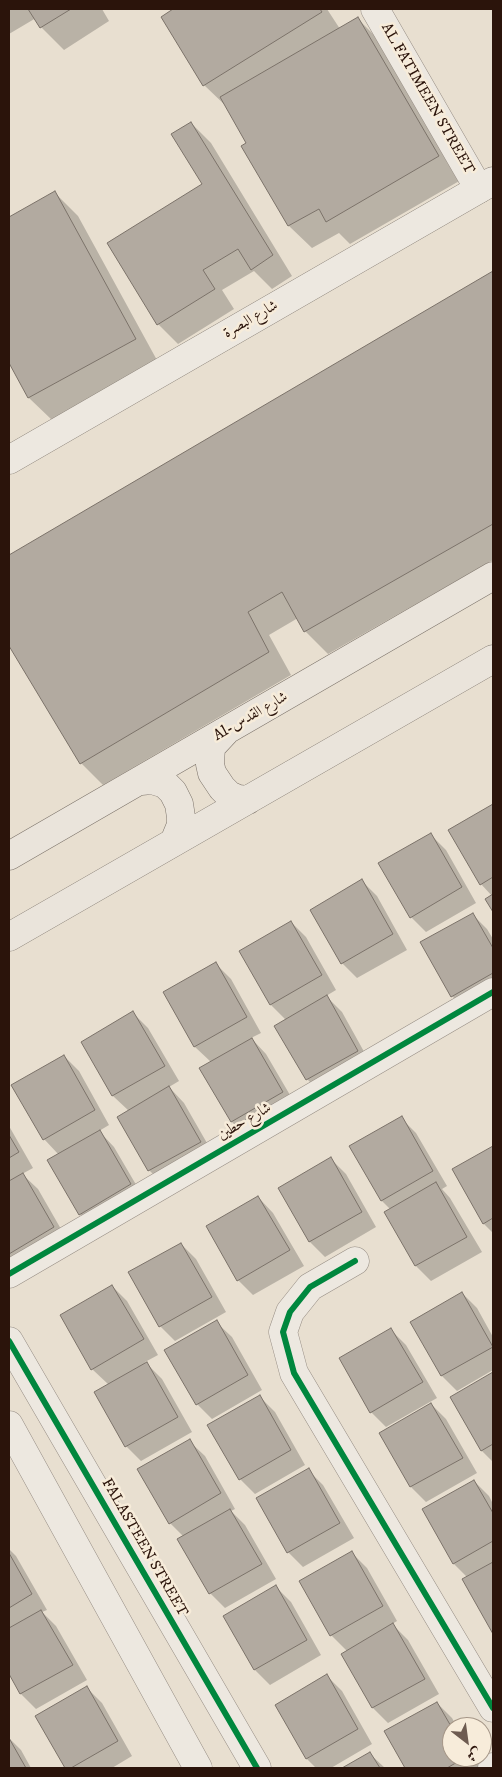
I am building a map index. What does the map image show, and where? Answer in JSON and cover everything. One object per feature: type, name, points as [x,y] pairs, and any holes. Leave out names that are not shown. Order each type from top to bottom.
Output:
[{"type":"main road","name":"Al-شارع القدس","points":[[9,856],[493,576]]},
{"type":"main road","points":[[9,937],[493,659]]},
{"type":"main road","points":[[226,732],[211,747],[210,764],[212,773],[229,795],[238,799],[248,800]]},
{"type":"main road","points":[[141,781],[152,780],[165,784],[173,792],[179,804],[181,817],[181,825],[174,842]]},
{"type":"street","name":"AL FATIMEEN STREET","points":[[375,9],[486,185]]},
{"type":"street","name":"شارع البصرة","points":[[9,460],[486,185]]},
{"type":"street","name":"شارع حطين","points":[[9,1274],[493,992]]},
{"type":"street","points":[[355,1261],[310,1287],[290,1312],[283,1332],[294,1372],[493,1708]]},
{"type":"street","name":"FALASTEEN STREET","points":[[9,1341],[257,1768]]},
{"type":"street","points":[[9,1425],[198,1768]]},
{"type":"building","points":[[28,9],[71,9],[40,28]]},
{"type":"building","points":[[173,9],[320,9],[322,12],[203,86],[161,17]]},
{"type":"building","points":[[358,17],[439,156],[326,222],[319,209],[288,226],[241,146],[246,143],[220,97]]},
{"type":"building","points":[[191,122],[273,255],[251,270],[238,249],[203,270],[215,289],[157,325],[107,243],[202,184],[171,134]]},
{"type":"building","points":[[55,191],[136,339],[28,398],[9,363],[9,217]]},
{"type":"building","points":[[493,271],[493,524],[304,632],[282,592],[248,612],[269,652],[80,764],[9,646],[9,555]]},
{"type":"building","points":[[493,804],[493,877],[480,885],[448,830]]},
{"type":"building","points":[[431,833],[462,887],[410,918],[378,863]]},
{"type":"building","points":[[362,879],[393,934],[341,964],[310,910]]},
{"type":"building","points":[[493,894],[493,912],[485,899]]},
{"type":"building","points":[[473,913],[493,948],[493,973],[451,997],[420,942]]},
{"type":"building","points":[[291,921],[322,975],[270,1005],[239,951]]},
{"type":"building","points":[[216,962],[247,1017],[194,1047],[163,992]]},
{"type":"building","points":[[327,995],[358,1051],[306,1080],[274,1026]]},
{"type":"building","points":[[133,1011],[165,1066],[112,1096],[81,1042]]},
{"type":"building","points":[[252,1038],[283,1092],[231,1122],[199,1068]]},
{"type":"building","points":[[64,1055],[95,1110],[43,1140],[11,1085]]},
{"type":"building","points":[[169,1086],[201,1142],[148,1171],[117,1117]]},
{"type":"building","points":[[402,1116],[433,1171],[381,1201],[349,1146]]},
{"type":"building","points":[[100,1130],[131,1184],[79,1215],[47,1160]]},
{"type":"building","points":[[9,1135],[19,1152],[9,1158]]},
{"type":"building","points":[[493,1146],[493,1218],[483,1224],[452,1169]]},
{"type":"building","points":[[331,1157],[362,1212],[309,1242],[278,1188]]},
{"type":"building","points":[[23,1173],[54,1227],[9,1254],[9,1181]]},
{"type":"building","points":[[436,1182],[467,1237],[415,1266],[384,1212]]},
{"type":"building","points":[[258,1196],[290,1250],[237,1281],[206,1226]]},
{"type":"building","points":[[181,1243],[212,1297],[159,1327],[128,1272]]},
{"type":"building","points":[[112,1285],[144,1339],[91,1370],[60,1315]]},
{"type":"building","points":[[462,1292],[493,1347],[441,1376],[410,1322]]},
{"type":"building","points":[[217,1320],[248,1375],[196,1405],[164,1350]]},
{"type":"building","points":[[391,1328],[423,1382],[370,1413],[339,1358]]},
{"type":"building","points":[[147,1362],[178,1417],[125,1447],[94,1392]]},
{"type":"building","points":[[493,1372],[493,1444],[481,1451],[450,1397]]},
{"type":"building","points":[[260,1395],[291,1450],[239,1480],[207,1425]]},
{"type":"building","points":[[431,1403],[463,1458],[410,1487],[379,1433]]},
{"type":"building","points":[[190,1439],[221,1493],[169,1524],[137,1469]]},
{"type":"building","points":[[309,1468],[340,1523],[287,1553],[256,1498]]},
{"type":"building","points":[[474,1480],[493,1513],[493,1541],[453,1564],[422,1509]]},
{"type":"building","points":[[230,1509],[262,1564],[209,1594],[177,1539]]},
{"type":"building","points":[[352,1551],[383,1606],[330,1636],[299,1581]]},
{"type":"building","points":[[9,1553],[32,1594],[9,1608]]},
{"type":"building","points":[[493,1562],[493,1634],[462,1579]]},
{"type":"building","points":[[276,1585],[307,1640],[254,1670],[223,1616]]},
{"type":"building","points":[[41,1610],[73,1665],[20,1694],[9,1674],[9,1628]]},
{"type":"building","points":[[393,1623],[425,1679],[372,1708],[341,1654]]},
{"type":"building","points":[[327,1674],[358,1729],[306,1759],[275,1705]]},
{"type":"building","points":[[87,1686],[118,1741],[71,1768],[65,1768],[35,1716]]},
{"type":"building","points":[[437,1702],[446,1717],[442,1717],[442,1767],[449,1767],[405,1768],[384,1731]]},
{"type":"building","points":[[9,1738],[26,1768],[9,1768]]},
{"type":"building","points":[[370,1752],[380,1768],[342,1768]]},
{"type":"cycle path","points":[[9,1274],[493,992]]},
{"type":"cycle path","points":[[355,1261],[310,1287],[290,1312],[283,1332],[294,1373],[493,1708]]},
{"type":"cycle path","points":[[9,1341],[257,1768]]}]
